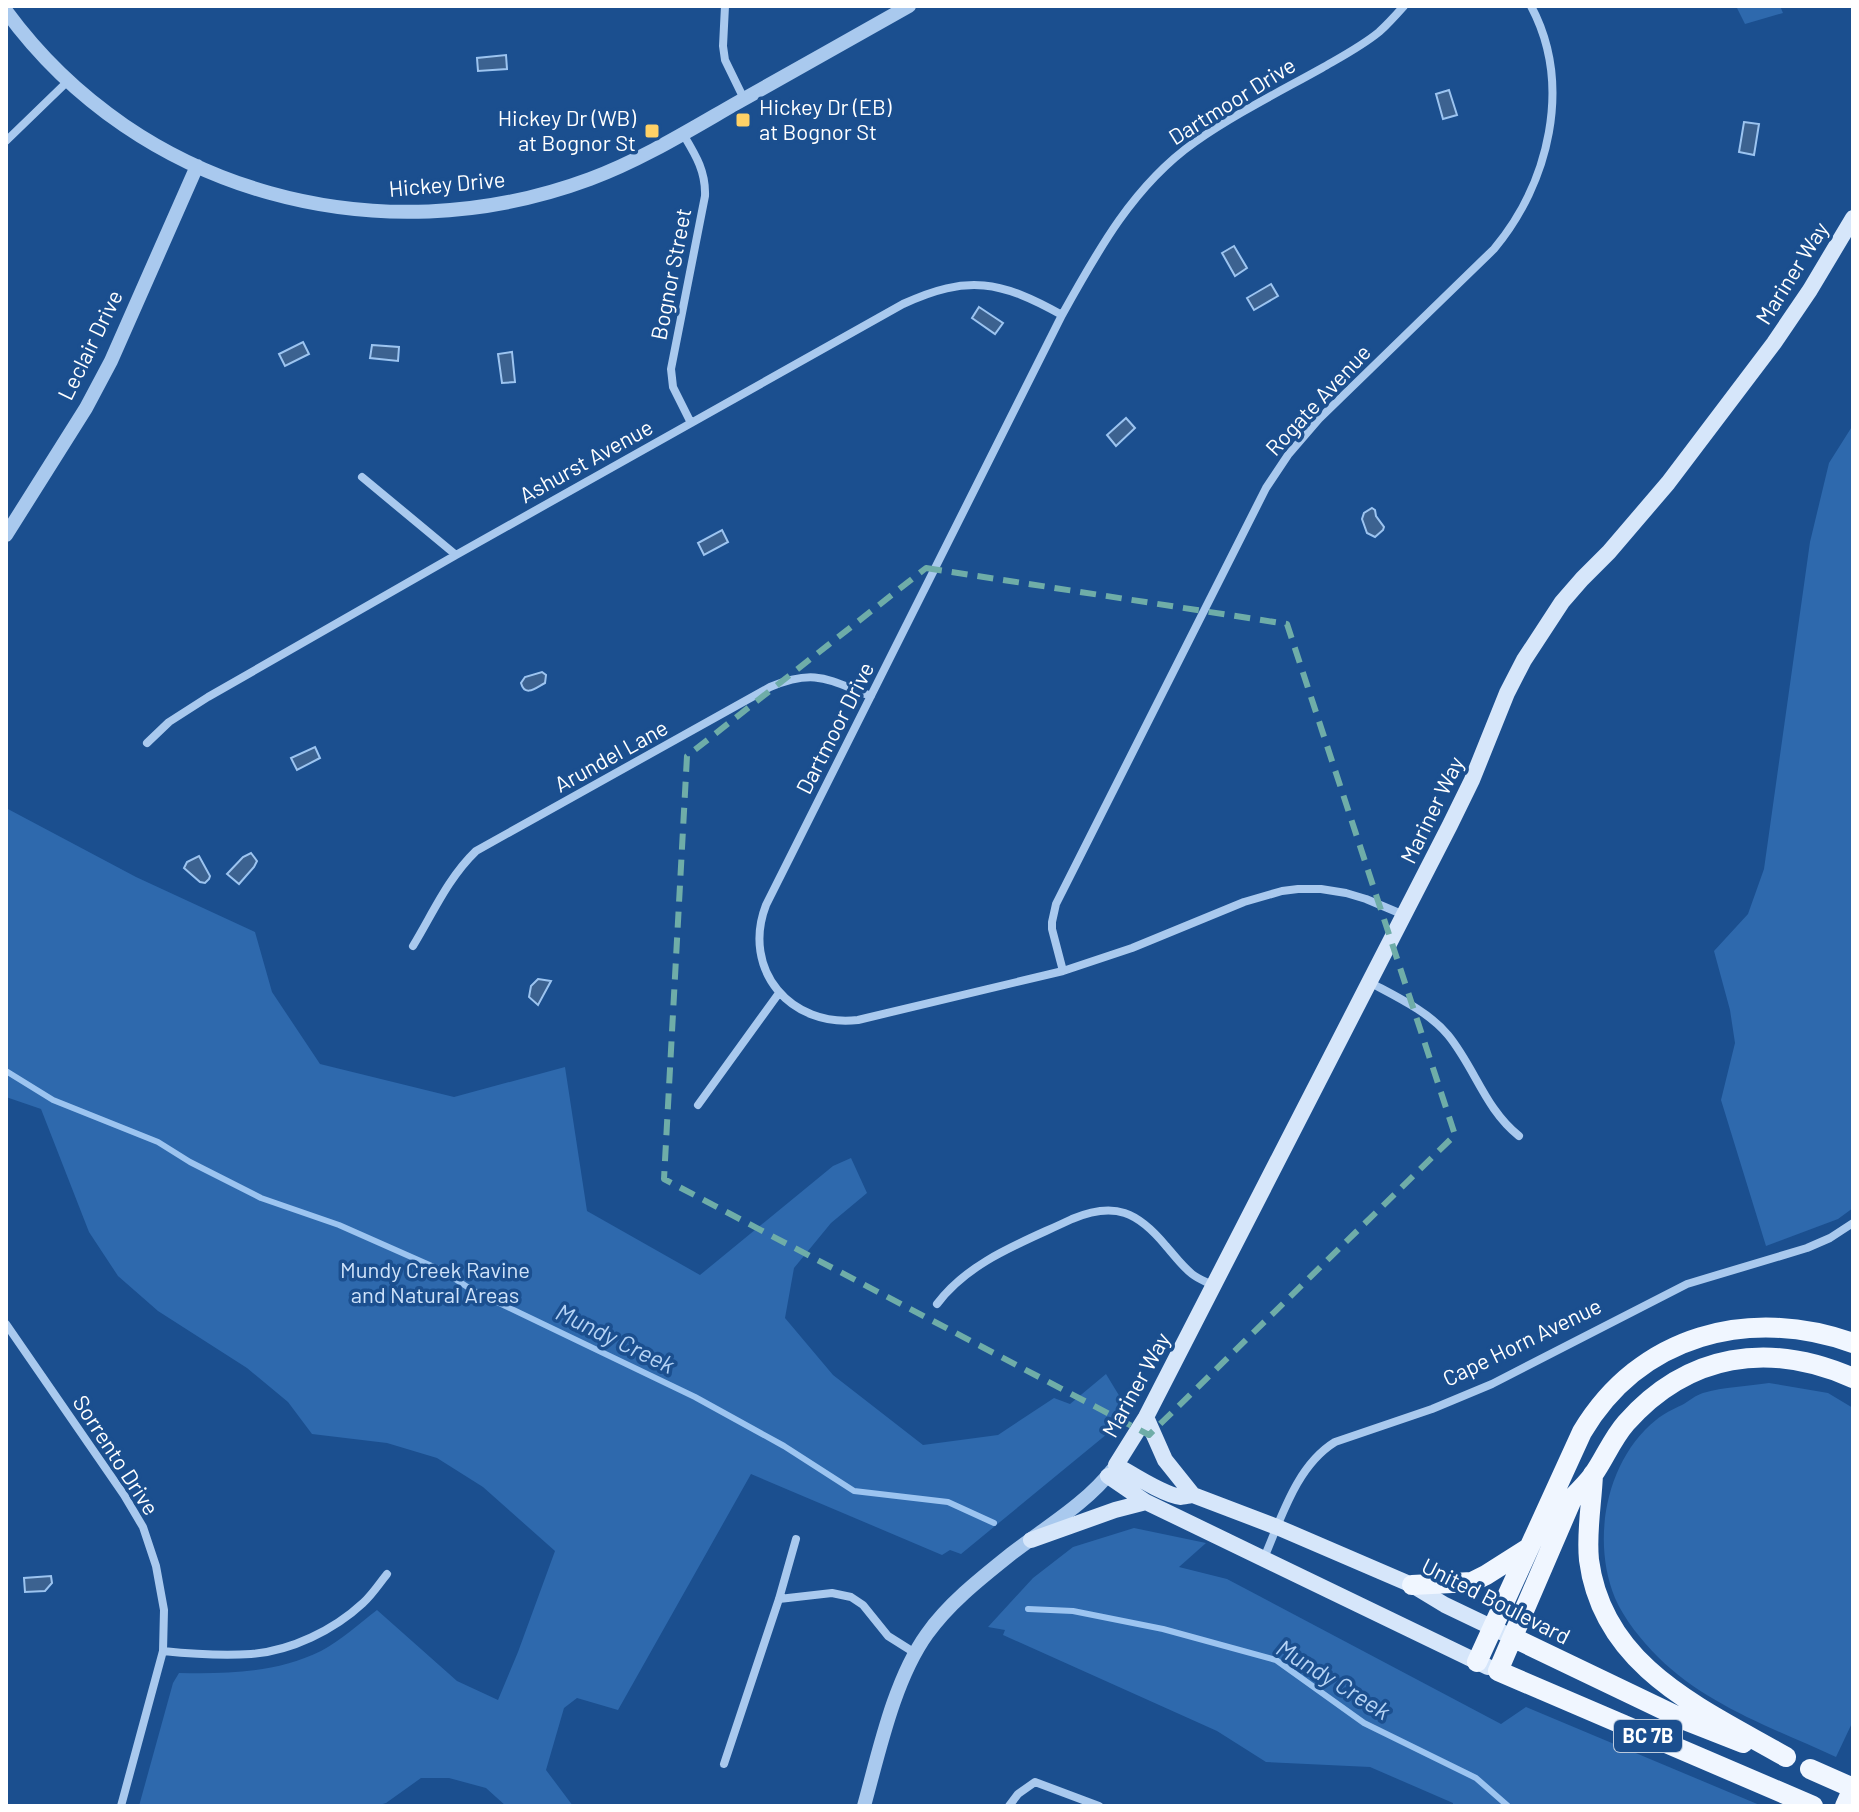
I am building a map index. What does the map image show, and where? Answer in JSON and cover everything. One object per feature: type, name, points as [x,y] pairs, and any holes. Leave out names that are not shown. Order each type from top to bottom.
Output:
[{"type":"main road","name":"Mariner Way","points":[[1112,1470],[1146,1417],[1371,983],[1464,796],[1507,693],[1541,633],[1575,586],[1609,552],[1668,483],[1774,343],[1853,218]]},
{"type":"main road","points":[[1477,1662],[1570,1455],[1589,1421],[1616,1388],[1656,1357],[1705,1336],[1775,1326],[1803,1329],[1853,1343]]},
{"type":"main road","points":[[1498,1671],[1573,1497],[1593,1474],[1624,1425],[1640,1408],[1672,1383],[1704,1367],[1743,1358],[1782,1358],[1817,1365],[1853,1378]]},
{"type":"main road","points":[[1146,1417],[1165,1460],[1193,1495]]},
{"type":"main road","name":"United Boulevard","points":[[1112,1470],[1171,1494],[1182,1497],[1193,1495],[1277,1527],[1412,1585],[1445,1605],[1720,1736],[1786,1757],[1853,1788]]},
{"type":"main road","name":"BC 7B","points":[[1112,1470],[1146,1502],[1477,1662],[1806,1803]]},
{"type":"main road","points":[[1593,1474],[1589,1562],[1599,1599],[1621,1641],[1644,1667],[1677,1693],[1786,1757]]},
{"type":"main road","points":[[1031,1540],[1146,1502]]},
{"type":"main road","points":[[1412,1585],[1472,1582],[1527,1549]]},
{"type":"main road","points":[[1845,1806],[1853,1788]]},
{"type":"street","points":[[725,6],[725,60],[744,99]]},
{"type":"street","name":"Hickey Drive","points":[[6,11],[42,54],[69,80],[121,122],[166,151],[197,166],[263,191],[325,206],[425,213],[488,207],[557,190],[620,167],[909,6]]},
{"type":"street","name":"Dartmoor Drive","points":[[779,993],[761,956],[760,919],[1062,315],[1096,254],[1137,196],[1173,158],[1214,130],[1365,41],[1404,6]]},
{"type":"street","name":"Rogate Avenue","points":[[1063,971],[1052,929],[1056,904],[1266,488],[1288,455],[1319,419],[1494,249],[1527,201],[1543,157],[1553,100],[1548,47],[1531,6]]},
{"type":"street","points":[[6,141],[69,80]]},
{"type":"street","name":"Bognor Street","points":[[683,134],[700,163],[705,183],[671,369],[673,387],[691,423]]},
{"type":"street","name":"Leclair Drive","points":[[6,535],[86,408],[111,361],[197,166]]},
{"type":"street","name":"Ashurst Avenue","points":[[147,743],[169,722],[208,697],[903,304],[940,289],[964,284],[990,285],[1015,291],[1062,315]]},
{"type":"street","points":[[362,477],[456,555]]},
{"type":"street","name":"Arundel Lane","points":[[413,946],[446,887],[476,851],[770,687],[812,676],[871,696]]},
{"type":"street","points":[[698,1105],[779,993],[805,1012],[830,1021],[858,1020],[1063,971],[1132,948],[1244,902],[1298,889],[1346,893],[1405,915]]},
{"type":"street","points":[[1371,983],[1430,1018],[1446,1033],[1491,1107],[1519,1136]]},
{"type":"street","points":[[937,1304],[955,1283],[979,1264],[1072,1219],[1105,1211],[1124,1213],[1145,1223],[1192,1275],[1215,1286]]},
{"type":"street","name":"Cape Horn Avenue","points":[[1264,1558],[1305,1473],[1335,1442],[1432,1409],[1492,1384],[1687,1284],[1807,1248],[1853,1223]]},
{"type":"street","name":"Sorrento Drive","points":[[8,1330],[143,1527],[160,1586],[164,1610],[163,1651],[121,1806]]},
{"type":"street","points":[[864,1806],[893,1707],[915,1653],[933,1626],[998,1564],[1080,1502],[1112,1470]]},
{"type":"street","points":[[724,1764],[796,1539]]},
{"type":"street","points":[[163,1651],[254,1654],[307,1639],[340,1622],[366,1601],[387,1574]]},
{"type":"street","points":[[779,1599],[832,1593],[848,1596],[863,1605],[888,1636],[915,1653]]},
{"type":"street","points":[[1009,1806],[1018,1794],[1035,1782],[1099,1806]]},
{"type":"highlighted area","points":[[926,568],[1287,624],[1455,1135],[1149,1435],[664,1179],[687,756]]},
{"type":"green space","points":[[1736,6],[1780,6],[1783,13],[1745,24]]},
{"type":"green space","points":[[1853,425],[1853,1208],[1838,1219],[1766,1246],[1721,1100],[1735,1043],[1730,1010],[1714,951],[1748,914],[1764,869],[1810,542],[1829,463]]},
{"type":"green space","name":"Mundy Creek Ravine and Natural Areas","points":[[6,808],[136,877],[255,932],[272,992],[320,1064],[454,1097],[565,1067],[587,1211],[700,1275],[833,1166],[851,1158],[867,1193],[831,1223],[794,1268],[785,1318],[833,1375],[923,1445],[998,1435],[1054,1398],[1070,1404],[1106,1374],[1123,1402],[1107,1434],[961,1554],[950,1550],[942,1555],[751,1474],[618,1710],[577,1698],[564,1708],[546,1770],[573,1806],[506,1806],[486,1788],[449,1778],[421,1778],[386,1803],[376,1806],[139,1806],[173,1683],[179,1673],[233,1672],[287,1664],[328,1647],[377,1610],[457,1681],[498,1700],[555,1551],[483,1487],[437,1458],[387,1443],[312,1434],[288,1402],[247,1368],[158,1311],[118,1276],[89,1232],[41,1109],[6,1097]]},
{"type":"green space","points":[[1769,1383],[1828,1393],[1853,1408],[1853,1721],[1836,1757],[1719,1702],[1677,1674],[1652,1651],[1628,1622],[1615,1598],[1608,1575],[1604,1527],[1608,1502],[1625,1457],[1639,1437],[1656,1420],[1700,1394]]},
{"type":"green space","points":[[1134,1528],[1206,1543],[1179,1567],[1227,1579],[1501,1724],[1526,1707],[1762,1806],[1453,1806],[1453,1803],[1370,1767],[1266,1762],[1217,1731],[1003,1635],[1005,1630],[988,1627],[1033,1578],[1073,1547]]},
{"type":"shaded area","points":[[506,55],[507,69],[478,71],[477,58]]},
{"type":"shaded area","points":[[1449,90],[1457,115],[1443,119],[1436,94]]},
{"type":"shaded area","points":[[1744,122],[1759,124],[1754,155],[1739,152]]},
{"type":"shaded area","points":[[1234,246],[1247,268],[1235,276],[1222,253]]},
{"type":"shaded area","points":[[1271,284],[1278,296],[1254,310],[1247,298]]},
{"type":"shaded area","points":[[979,307],[1003,323],[995,334],[972,318]]},
{"type":"shaded area","points":[[303,342],[309,354],[285,366],[279,354]]},
{"type":"shaded area","points":[[372,345],[399,347],[398,361],[370,358]]},
{"type":"shaded area","points":[[512,352],[515,382],[502,383],[498,354]]},
{"type":"shaded area","points":[[1126,418],[1135,428],[1116,446],[1107,435]]},
{"type":"shaded area","points":[[1372,508],[1384,527],[1375,537],[1367,533],[1362,519],[1364,513]]},
{"type":"shaded area","points":[[722,530],[728,542],[704,555],[698,543]]},
{"type":"shaded area","points":[[542,672],[546,675],[545,683],[525,690],[521,683],[525,677]]},
{"type":"shaded area","points":[[315,747],[320,758],[297,770],[291,758]]},
{"type":"shaded area","points":[[251,853],[257,861],[239,884],[227,874]]},
{"type":"shaded area","points":[[199,856],[210,876],[205,883],[184,868],[187,862]]},
{"type":"shaded area","points":[[538,979],[551,981],[538,1005],[529,997],[531,986]]},
{"type":"shaded area","points":[[51,1576],[52,1583],[45,1591],[25,1592],[24,1578]]},
{"type":"waterway","name":"Mundy Creek","points":[[6,1071],[53,1100],[158,1142],[261,1198],[339,1225],[443,1271],[472,1290],[695,1397],[784,1446],[854,1491],[948,1502],[994,1523]]},
{"type":"waterway","name":"Mundy Creek","points":[[1028,1609],[1073,1611],[1163,1629],[1276,1660],[1364,1723],[1476,1778],[1508,1806]]},
{"type":"place","name":"Hickey Dr (EB) at Bognor St","points":[[743,120]]},
{"type":"place","name":"Hickey Dr (WB) at Bognor St","points":[[652,131]]}]
